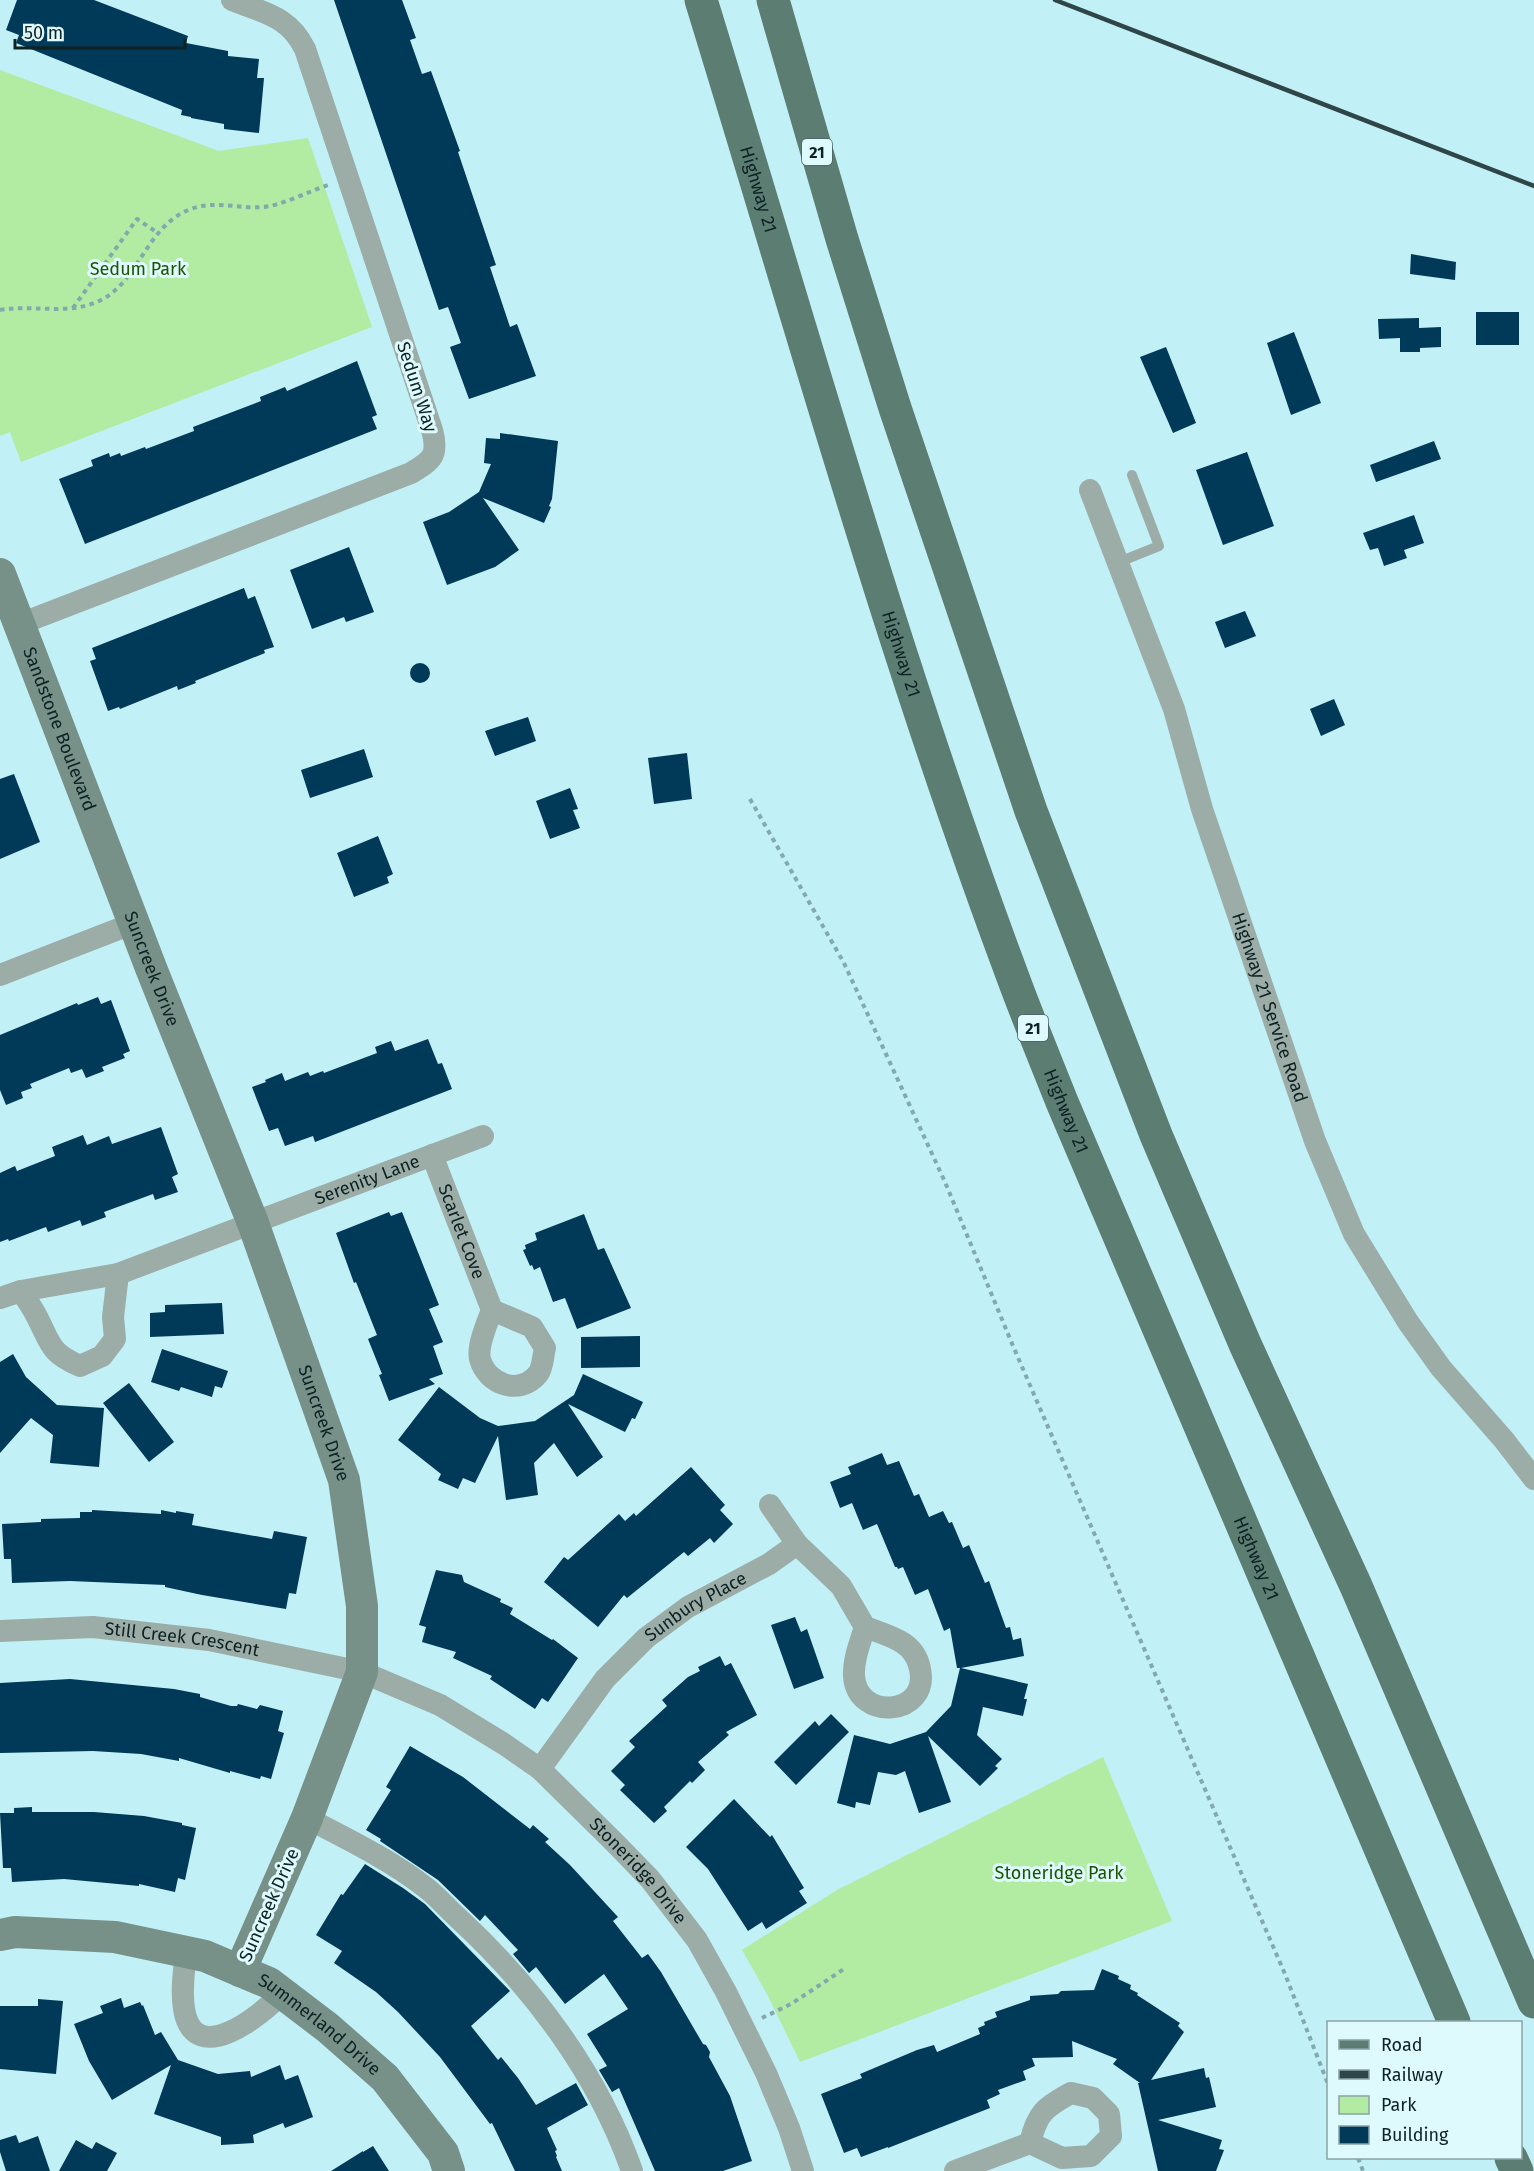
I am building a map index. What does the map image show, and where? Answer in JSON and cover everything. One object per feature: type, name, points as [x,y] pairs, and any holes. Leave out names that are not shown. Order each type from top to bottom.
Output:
[{"type":"main road","name":"Highway 21","points":[[701,0],[869,554],[965,845],[1011,975],[1071,1124],[1454,2021]]},
{"type":"main road","name":"21","points":[[773,0],[842,239],[885,377],[1035,822],[1156,1135],[1207,1256],[1356,1586],[1534,2002]]},
{"type":"street","name":"Sedum Way","points":[[20,624],[411,473],[433,457],[436,447],[432,430],[305,49],[297,33],[282,21],[232,0]]},
{"type":"street","name":"Highway 21 Service Road","points":[[1090,490],[1174,709],[1202,809],[1315,1141],[1354,1234],[1408,1323],[1441,1368],[1504,1440],[1534,1479]]},
{"type":"street","name":"Sandstone Boulevard","points":[[0,574],[120,884]]},
{"type":"street","name":"Suncreek Drive","points":[[120,884],[253,1223],[344,1480],[362,1606],[362,1672],[307,1818],[240,1971]]},
{"type":"street","points":[[0,975],[134,923]]},
{"type":"street","name":"Serenity Lane","points":[[253,1223],[483,1136]]},
{"type":"street","name":"Scarlet Cove","points":[[432,1155],[492,1310]]},
{"type":"street","points":[[11,1295],[118,1274],[253,1223]]},
{"type":"street","points":[[11,1295],[36,1315],[48,1344],[66,1360],[80,1366],[102,1356],[115,1339],[113,1317],[118,1274]]},
{"type":"street","points":[[770,1505],[797,1544],[841,1586],[865,1627]]},
{"type":"street","name":"Sunbury Place","points":[[540,1769],[605,1679],[646,1638],[687,1607],[769,1564],[797,1544]]},
{"type":"street","name":"Still Creek Crescent","points":[[0,1631],[93,1627],[209,1640],[362,1672]]},
{"type":"street","name":"Stoneridge Drive","points":[[362,1672],[440,1705],[540,1769],[650,1879],[697,1940],[726,1992],[766,2073],[789,2128],[803,2171]]},
{"type":"street","points":[[307,1818],[368,1850],[425,1887],[491,1948],[552,2021],[602,2100],[632,2171]]},
{"type":"street","name":"Summerland Drive","points":[[0,1935],[15,1932],[115,1937],[205,1956],[269,1983],[386,2078],[443,2153],[449,2171]]},
{"type":"street","name":"Summerland Drive","points":[[186,1952],[183,1982],[184,2010],[190,2025],[196,2032],[217,2037],[236,2030],[267,2008],[282,1993]]},
{"type":"street","points":[[955,2171],[1030,2143]]},
{"type":"lane","points":[[1119,562],[1159,546],[1132,476]]},
{"type":"path","points":[[0,310],[14,307],[56,310],[99,301],[114,291],[158,233],[172,219],[190,209],[212,204],[266,207],[327,184]]},
{"type":"path","points":[[73,308],[137,219],[158,233]]},
{"type":"path","points":[[750,799],[844,963],[945,1182],[1175,1725],[1285,1974],[1327,2079]]},
{"type":"path","points":[[758,2019],[790,2004],[844,1969]]},
{"type":"green space","name":"Sedum Park","points":[[0,70],[219,151],[308,138],[372,327],[21,462],[10,432],[0,436]]},
{"type":"green space","name":"Stoneridge Park","points":[[1103,1757],[1172,1921],[800,2062],[767,1994],[742,1950],[837,1890]]},
{"type":"building","points":[[17,0],[94,0],[188,36],[186,43],[228,51],[228,56],[259,59],[257,78],[264,78],[259,133],[224,129],[224,124],[181,115],[182,110],[16,43],[19,35],[6,30]]},
{"type":"building","points":[[334,0],[402,0],[416,38],[410,40],[422,74],[431,71],[460,151],[458,152],[496,265],[490,267],[510,327],[517,324],[536,376],[469,399],[450,347],[461,343],[448,307],[439,310]]},
{"type":"building","points":[[1411,254],[1456,262],[1455,280],[1410,274]]},
{"type":"building","points":[[1476,312],[1519,312],[1519,345],[1476,345]]},
{"type":"building","points":[[1419,318],[1419,328],[1441,327],[1441,347],[1420,348],[1420,352],[1400,352],[1400,338],[1379,339],[1378,319]]},
{"type":"building","points":[[1294,332],[1321,403],[1291,415],[1267,343]]},
{"type":"building","points":[[1166,347],[1196,423],[1173,433],[1140,357]]},
{"type":"building","points":[[357,361],[377,415],[372,417],[377,429],[85,544],[59,479],[93,466],[91,460],[109,453],[110,457],[120,453],[121,456],[145,447],[146,449],[194,431],[193,427],[261,401],[260,397],[285,387],[287,391]]},
{"type":"building","points":[[500,433],[558,441],[552,499],[549,506],[551,507],[544,523],[483,498],[519,550],[495,567],[447,585],[423,522],[449,512],[479,492],[491,464],[484,463],[486,438],[500,439]]},
{"type":"building","points":[[1434,441],[1441,459],[1376,482],[1370,465]]},
{"type":"building","points":[[1247,452],[1274,526],[1223,545],[1196,470]]},
{"type":"building","points":[[1414,515],[1424,543],[1404,550],[1407,558],[1384,566],[1378,548],[1370,550],[1363,533]]},
{"type":"building","points":[[349,547],[374,612],[346,622],[344,617],[312,629],[290,570]]},
{"type":"building","points":[[244,588],[248,599],[255,596],[274,647],[178,690],[177,686],[120,709],[119,707],[108,711],[90,661],[96,659],[92,648]]},
{"type":"building","points":[[1245,611],[1256,636],[1225,648],[1215,622]]},
{"type":"building","points":[[420,663],[427,666],[430,673],[427,680],[420,683],[413,680],[410,673],[413,666]]},
{"type":"building","points":[[1334,699],[1345,725],[1321,736],[1310,709]]},
{"type":"building","points":[[528,717],[536,741],[495,756],[485,731]]},
{"type":"building","points":[[364,749],[373,777],[310,798],[301,770]]},
{"type":"building","points":[[687,753],[692,799],[654,804],[648,758]]},
{"type":"building","points":[[14,774],[40,842],[0,859],[0,779]]},
{"type":"building","points":[[570,788],[578,809],[573,810],[580,828],[550,839],[536,801]]},
{"type":"building","points":[[378,836],[393,874],[387,877],[389,883],[354,897],[337,853]]},
{"type":"building","points":[[98,997],[101,1004],[111,1000],[130,1051],[123,1054],[125,1058],[102,1067],[104,1071],[86,1078],[82,1069],[71,1073],[69,1068],[30,1084],[32,1088],[21,1092],[23,1098],[6,1105],[0,1090],[0,1035],[77,1003],[78,1005]]},
{"type":"building","points":[[428,1039],[438,1064],[442,1063],[452,1089],[315,1142],[313,1136],[285,1146],[278,1128],[269,1131],[252,1087],[282,1073],[285,1081],[308,1072],[310,1076],[323,1071],[324,1073],[377,1053],[375,1047],[391,1041],[395,1051]]},
{"type":"building","points":[[161,1127],[178,1174],[172,1177],[178,1192],[155,1200],[153,1194],[104,1212],[106,1217],[82,1226],[80,1220],[48,1232],[46,1227],[9,1241],[8,1239],[0,1242],[0,1173],[15,1166],[17,1171],[55,1156],[52,1147],[83,1135],[87,1145],[109,1136],[112,1144]]},
{"type":"building","points":[[389,1212],[391,1216],[402,1212],[439,1305],[429,1309],[443,1342],[433,1346],[443,1374],[429,1379],[435,1384],[389,1401],[379,1375],[382,1374],[368,1339],[377,1335],[356,1282],[354,1283],[336,1233]]},
{"type":"building","points":[[584,1214],[598,1250],[604,1248],[631,1308],[577,1329],[565,1298],[553,1302],[540,1267],[534,1270],[532,1265],[530,1266],[523,1250],[526,1249],[525,1245],[537,1240],[535,1233]]},
{"type":"building","points":[[222,1303],[224,1334],[150,1337],[150,1313],[165,1312],[165,1305]]},
{"type":"building","points":[[640,1336],[640,1367],[581,1368],[581,1337]]},
{"type":"building","points":[[162,1349],[228,1371],[222,1388],[215,1386],[212,1397],[181,1387],[179,1391],[151,1382]]},
{"type":"building","points":[[13,1354],[26,1377],[57,1405],[104,1408],[99,1467],[50,1463],[53,1435],[31,1418],[0,1453],[0,1362]]},
{"type":"building","points":[[583,1374],[643,1402],[635,1419],[632,1418],[625,1432],[568,1404],[603,1457],[577,1477],[554,1443],[534,1463],[538,1495],[506,1500],[498,1436],[475,1483],[463,1478],[458,1489],[438,1480],[441,1474],[398,1440],[439,1387],[480,1418],[498,1426],[535,1421],[574,1395]]},
{"type":"building","points":[[129,1383],[174,1442],[149,1462],[103,1403]]},
{"type":"building","points":[[882,1453],[887,1465],[899,1461],[914,1496],[919,1494],[929,1517],[943,1511],[949,1523],[952,1522],[963,1548],[969,1545],[985,1583],[989,1581],[1006,1628],[1010,1627],[1013,1640],[1021,1638],[1024,1656],[961,1668],[1028,1684],[1023,1716],[983,1707],[977,1735],[1002,1759],[995,1766],[998,1768],[980,1786],[928,1736],[951,1802],[919,1813],[905,1771],[896,1775],[878,1772],[870,1805],[856,1802],[855,1808],[837,1803],[854,1735],[890,1744],[926,1732],[951,1706],[960,1668],[957,1668],[950,1628],[944,1631],[928,1589],[915,1595],[903,1567],[898,1569],[895,1567],[877,1524],[863,1530],[852,1503],[840,1508],[830,1482],[851,1474],[848,1467]]},
{"type":"building","points":[[691,1467],[725,1505],[720,1510],[733,1524],[714,1543],[710,1538],[688,1556],[684,1552],[627,1598],[624,1595],[598,1627],[544,1582],[564,1557],[568,1560],[619,1514],[625,1521],[634,1513],[636,1516]]},
{"type":"building","points":[[92,1510],[161,1514],[161,1510],[176,1513],[176,1511],[194,1514],[192,1525],[272,1539],[274,1531],[307,1537],[296,1594],[289,1593],[286,1609],[202,1595],[165,1587],[165,1585],[70,1581],[12,1583],[11,1559],[4,1559],[2,1524],[41,1522],[41,1519],[80,1518],[80,1512],[92,1512]]},
{"type":"building","points":[[436,1570],[462,1575],[464,1582],[501,1599],[500,1602],[513,1608],[510,1614],[553,1639],[578,1658],[548,1702],[542,1698],[535,1709],[490,1679],[492,1676],[453,1658],[456,1652],[422,1642],[426,1627],[419,1625]]},
{"type":"building","points":[[795,1617],[801,1632],[807,1629],[824,1678],[794,1689],[771,1625]]},
{"type":"building","points":[[720,1656],[725,1666],[731,1663],[757,1715],[726,1732],[729,1735],[698,1762],[705,1770],[692,1783],[690,1781],[664,1807],[667,1811],[654,1823],[620,1790],[625,1785],[611,1771],[635,1747],[629,1741],[667,1706],[662,1700],[688,1677],[700,1671],[698,1667]]},
{"type":"building","points":[[70,1679],[174,1689],[200,1694],[200,1697],[231,1706],[238,1704],[257,1709],[260,1705],[283,1711],[278,1731],[284,1733],[271,1779],[261,1776],[260,1779],[230,1771],[230,1773],[179,1758],[179,1761],[141,1754],[93,1751],[0,1753],[0,1683]]},
{"type":"building","points":[[831,1714],[849,1732],[796,1785],[774,1762],[815,1721],[819,1726]]},
{"type":"building","points":[[410,1746],[463,1777],[530,1829],[533,1825],[549,1839],[545,1842],[570,1865],[618,1917],[613,1921],[642,1958],[648,1954],[710,2052],[709,2057],[730,2096],[752,2161],[723,2171],[655,2171],[619,2088],[612,2092],[599,2070],[607,2066],[587,2034],[628,2009],[604,1974],[565,2004],[536,1967],[529,1973],[513,1954],[518,1950],[485,1915],[480,1921],[438,1880],[366,1830],[391,1790],[386,1787]]},
{"type":"building","points":[[734,1799],[770,1837],[772,1835],[804,1888],[799,1891],[807,1903],[766,1929],[762,1922],[748,1931],[708,1869],[686,1847]]},
{"type":"building","points":[[32,1807],[32,1812],[94,1812],[144,1816],[196,1828],[185,1880],[178,1878],[175,1892],[139,1884],[139,1886],[64,1879],[12,1882],[11,1868],[3,1868],[0,1813],[14,1813],[14,1808]]},
{"type":"building","points":[[365,1864],[425,1904],[510,1991],[471,2026],[498,2060],[501,2057],[536,2105],[576,2083],[588,2105],[547,2128],[557,2150],[555,2151],[556,2157],[562,2171],[515,2171],[492,2123],[490,2124],[440,2057],[376,1992],[334,1963],[342,1951],[316,1935],[341,1894],[343,1895]]},
{"type":"building","points":[[1102,1969],[1119,1976],[1118,1979],[1131,1985],[1130,1989],[1138,1993],[1137,1995],[1180,2023],[1178,2026],[1184,2032],[1151,2080],[1204,2068],[1206,2078],[1209,2077],[1216,2107],[1158,2120],[1222,2140],[1219,2149],[1224,2150],[1216,2171],[1158,2171],[1138,2083],[1140,2083],[1113,2064],[1117,2059],[1072,2041],[1073,2057],[1032,2058],[1035,2066],[1023,2071],[1026,2080],[998,2090],[1000,2094],[987,2100],[990,2108],[861,2157],[857,2148],[844,2153],[821,2094],[862,2078],[860,2074],[917,2050],[934,2045],[937,2052],[980,2034],[978,2028],[985,2025],[984,2022],[997,2017],[995,2012],[1030,2000],[1030,1996],[1058,1994],[1061,1991],[1094,1990]]},
{"type":"building","points":[[121,1998],[124,2008],[140,2002],[143,2005],[155,2035],[161,2032],[178,2060],[218,2074],[250,2071],[251,2077],[280,2065],[285,2080],[298,2075],[313,2117],[285,2128],[283,2123],[253,2135],[254,2143],[221,2145],[221,2137],[154,2114],[171,2065],[112,2100],[89,2061],[74,2024],[103,2013],[100,2006]]},
{"type":"building","points":[[38,1999],[63,2001],[56,2074],[0,2069],[0,2006],[38,2006]]},
{"type":"building","points":[[16,2135],[19,2143],[38,2136],[50,2171],[6,2171],[0,2152],[0,2140]]},
{"type":"building","points":[[76,2140],[92,2149],[96,2142],[117,2153],[107,2171],[59,2171]]},
{"type":"building","points":[[373,2146],[389,2171],[331,2171],[363,2151]]},
{"type":"railway","points":[[1055,0],[1534,186]]}]
